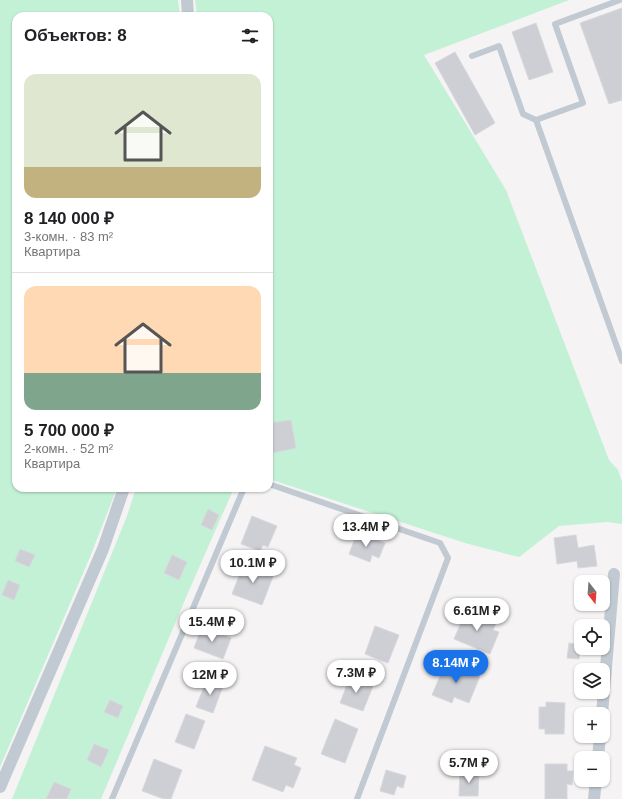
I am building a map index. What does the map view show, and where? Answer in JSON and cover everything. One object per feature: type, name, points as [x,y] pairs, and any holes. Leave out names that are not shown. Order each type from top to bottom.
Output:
[{"type":"street","points":[[187,0],[188,12]]},
{"type":"street","points":[[0,787],[103,548],[123,492]]},
{"type":"street","points":[[603,707],[614,574]]},
{"type":"street","points":[[594,799],[595,787]]},
{"type":"lane","points":[[472,56],[499,46],[523,114],[536,120],[583,103],[555,24],[620,0]]},
{"type":"lane","points":[[536,120],[622,361]]},
{"type":"lane","points":[[273,485],[440,544],[448,558],[357,799]]},
{"type":"lane","points":[[112,799],[242,492]]},
{"type":"green space","points":[[0,0],[178,0],[180,12],[12,12],[12,492],[115,492],[90,557],[0,767]]},
{"type":"green space","points":[[195,0],[569,0],[424,55],[506,190],[609,460],[618,470],[622,482],[622,524],[607,522],[559,526],[519,557],[465,543],[273,480],[273,12],[196,12]]},
{"type":"green space","points":[[135,492],[232,492],[101,799],[12,799],[127,516]]},
{"type":"building","points":[[622,8],[622,100],[609,104],[580,23]]},
{"type":"building","points":[[536,23],[553,72],[529,80],[512,32]]},
{"type":"building","points":[[455,52],[495,123],[475,135],[435,63]]},
{"type":"building","points":[[291,420],[296,448],[273,453],[273,422]]},
{"type":"building","points":[[208,509],[219,515],[212,530],[201,525]]},
{"type":"building","points":[[252,516],[277,526],[268,547],[263,545],[260,551],[241,544]]},
{"type":"building","points":[[357,533],[385,543],[379,558],[372,555],[370,562],[349,554]]},
{"type":"building","points":[[576,535],[578,548],[594,545],[597,566],[578,568],[577,561],[557,564],[554,538]]},
{"type":"building","points":[[20,549],[35,555],[29,567],[15,561]]},
{"type":"building","points":[[172,555],[187,562],[179,580],[164,573]]},
{"type":"building","points":[[244,563],[274,574],[262,605],[232,594]]},
{"type":"building","points":[[8,580],[20,585],[14,600],[2,595]]},
{"type":"building","points":[[467,609],[497,621],[493,630],[499,632],[490,654],[454,639]]},
{"type":"building","points":[[375,626],[399,635],[388,663],[365,654]]},
{"type":"building","points":[[202,627],[231,638],[223,659],[194,648]]},
{"type":"building","points":[[569,643],[574,644],[574,655],[580,655],[579,659],[567,658]]},
{"type":"building","points":[[446,662],[480,676],[469,703],[454,697],[452,703],[432,695]]},
{"type":"building","points":[[350,677],[373,686],[363,711],[340,703]]},
{"type":"building","points":[[207,679],[223,686],[213,713],[196,707]]},
{"type":"building","points":[[110,700],[123,706],[118,718],[104,712]]},
{"type":"building","points":[[546,702],[565,703],[564,734],[545,734],[545,729],[539,729],[539,707],[546,707]]},
{"type":"building","points":[[186,714],[205,721],[194,749],[175,742]]},
{"type":"building","points":[[335,719],[358,729],[345,763],[321,754]]},
{"type":"building","points":[[94,744],[109,750],[101,767],[87,760]]},
{"type":"building","points":[[265,746],[297,758],[294,765],[301,768],[293,788],[286,785],[283,792],[252,780]]},
{"type":"building","points":[[154,759],[182,770],[171,799],[164,799],[142,791]]},
{"type":"building","points":[[545,764],[567,764],[567,771],[573,771],[572,785],[567,784],[567,799],[545,799]]},
{"type":"building","points":[[386,770],[406,776],[403,788],[397,786],[394,795],[380,791]]},
{"type":"building","points":[[460,771],[479,771],[478,796],[459,796]]},
{"type":"building","points":[[54,782],[71,789],[67,799],[46,799]]}]
